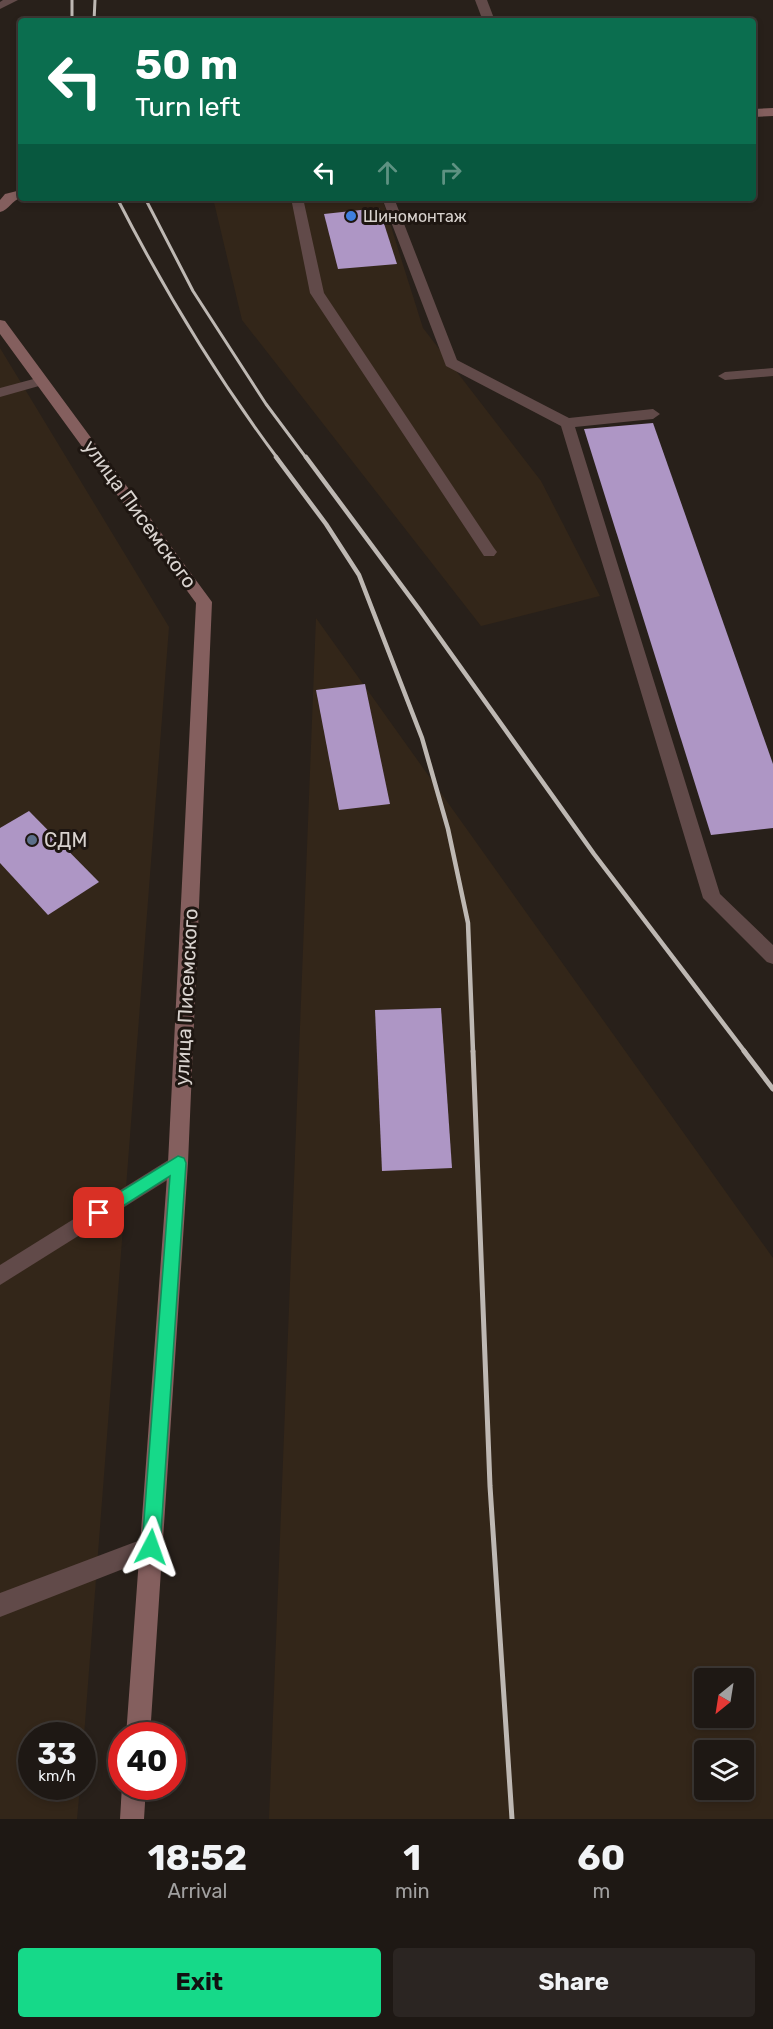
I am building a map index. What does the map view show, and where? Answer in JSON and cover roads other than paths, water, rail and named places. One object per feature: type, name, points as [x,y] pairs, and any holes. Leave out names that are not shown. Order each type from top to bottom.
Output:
[{"type":"street","points":[[756,113],[773,112]]},
{"type":"street","points":[[0,208],[16,195]]},
{"type":"street","name":"улица Писемского","points":[[0,324],[204,602],[178,1163],[139,1722]]},
{"type":"street","points":[[132,1819],[133,1800]]},
{"type":"lane","points":[[0,6],[12,0]]},
{"type":"lane","points":[[481,0],[488,18]]},
{"type":"lane","points":[[298,201],[317,293],[489,552]]},
{"type":"lane","points":[[389,201],[451,363],[567,423],[653,414]]},
{"type":"lane","points":[[725,376],[773,372]]},
{"type":"lane","points":[[0,393],[41,381]]},
{"type":"lane","points":[[567,423],[712,897],[773,957]]},
{"type":"lane","points":[[0,1276],[178,1163]]},
{"type":"lane","points":[[0,1605],[151,1547]]},
{"type":"railway","points":[[72,0],[72,18]]},
{"type":"railway","points":[[94,18],[95,0]]},
{"type":"railway","points":[[119,201],[192,332],[233,396],[278,459]]},
{"type":"railway","points":[[147,201],[193,291],[266,404],[307,459]]},
{"type":"railway","points":[[276,457],[326,524],[359,575],[422,738],[448,829],[468,923],[473,1052]]},
{"type":"railway","points":[[306,457],[419,609],[594,854],[745,1052]]},
{"type":"railway","points":[[473,1051],[490,1486],[512,1819]]},
{"type":"railway","points":[[744,1051],[773,1089]]},
{"type":"place","name":"Шиномонтаж","points":[[351,216]]},
{"type":"place","name":"СДМ","points":[[32,840]]}]
